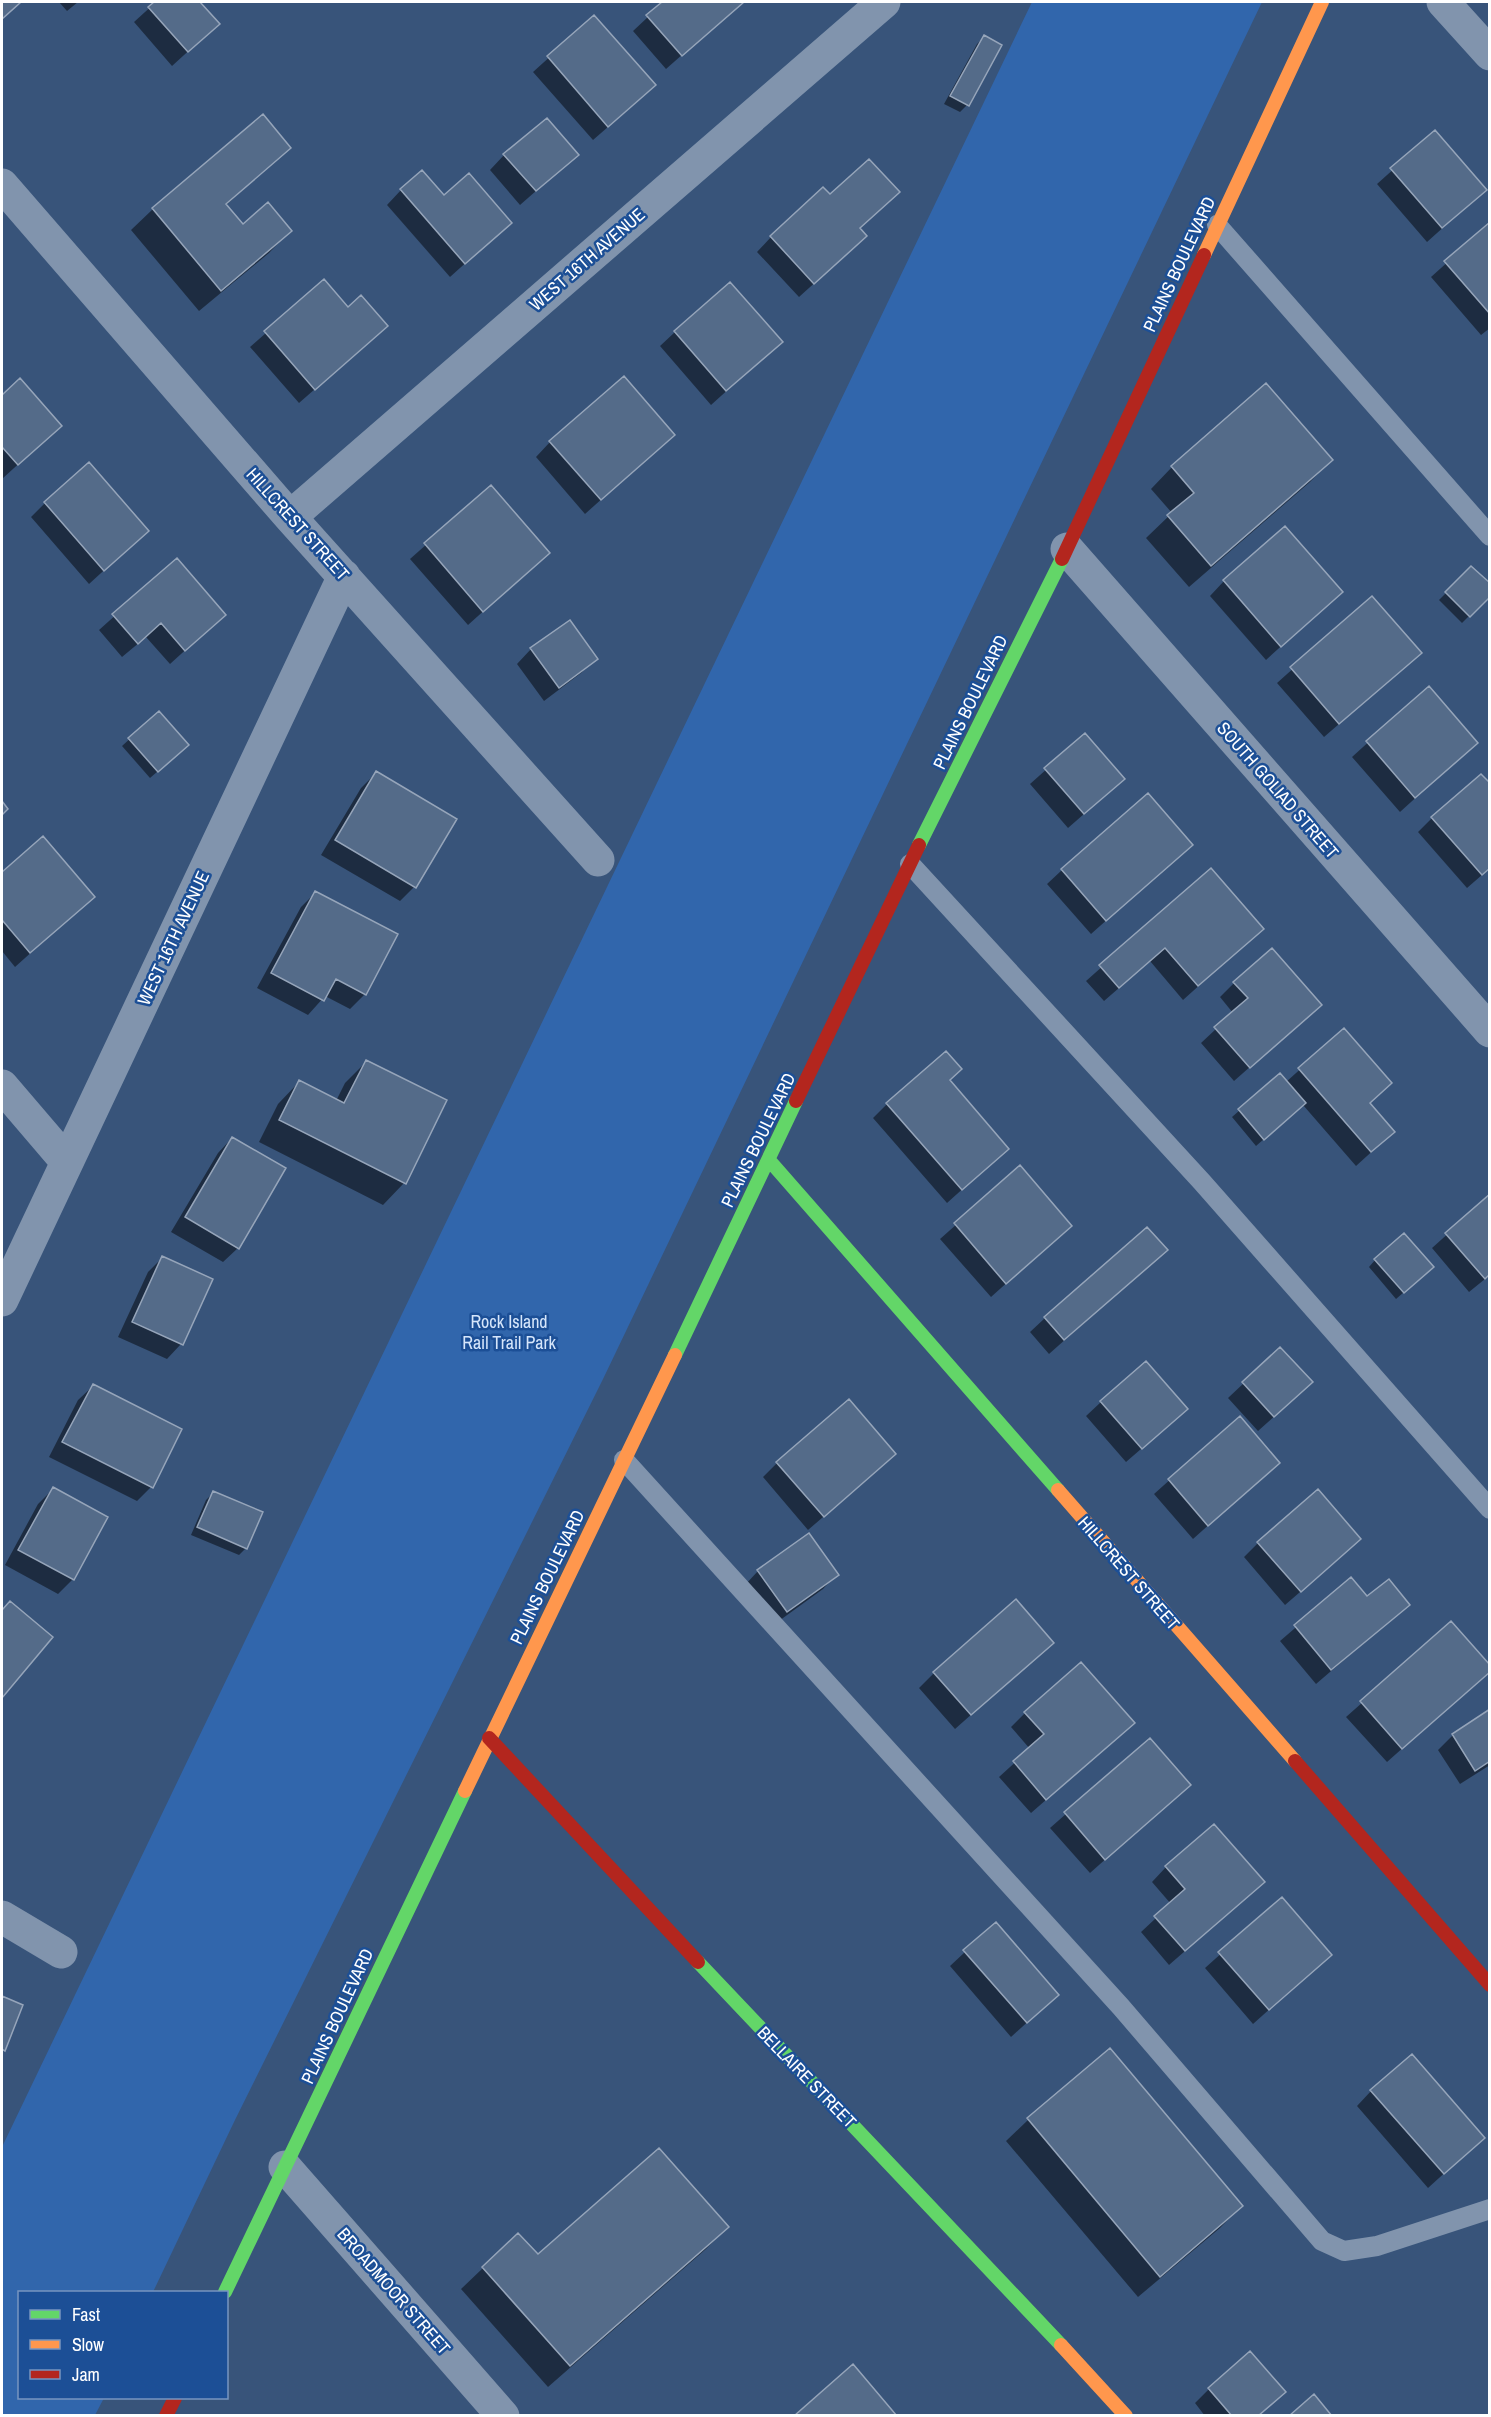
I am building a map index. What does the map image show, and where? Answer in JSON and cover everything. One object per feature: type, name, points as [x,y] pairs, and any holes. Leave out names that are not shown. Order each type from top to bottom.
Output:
[{"type":"main road","name":"PLAINS BOULEVARD","points":[[225,2291],[910,864],[1067,549],[1322,2]]},
{"type":"main road","name":"HILLCREST STREET","points":[[769,1161],[1490,1985]]},
{"type":"main road","name":"BELLAIRE STREET","points":[[489,1738],[806,2077],[1063,2345],[1126,2415]]},
{"type":"main road","points":[[166,2415],[174,2399]]},
{"type":"street","name":"WEST 16TH AVENUE","points":[[290,517],[884,2]]},
{"type":"street","points":[[1443,2],[1490,54]]},
{"type":"street","name":"HILLCREST STREET","points":[[2,185],[290,517],[598,860]]},
{"type":"street","name":"SOUTH GOLIAD STREET","points":[[1067,549],[1490,1031]]},
{"type":"street","name":"WEST 16TH AVENUE","points":[[2,1300],[344,576]]},
{"type":"street","points":[[2,1086],[67,1162]]},
{"type":"street","points":[[2,1917],[61,1952]]},
{"type":"street","name":"BROADMOOR STREET","points":[[285,2167],[503,2415]]},
{"type":"lane","points":[[1217,225],[1490,536]]},
{"type":"lane","points":[[910,864],[1202,1182],[1490,1509]]},
{"type":"lane","points":[[624,1460],[1121,2007],[1322,2241],[1344,2251],[1377,2246],[1490,2209]]},
{"type":"green space","name":"Rock Island Rail Trail Park","points":[[1032,2],[1262,2],[604,1377],[234,2122],[153,2291],[18,2291],[18,2399],[103,2399],[95,2415],[2,2415],[2,2147]]},
{"type":"building","points":[[2,2],[21,2],[2,19]]},
{"type":"building","points":[[154,2],[200,2],[220,24],[188,52],[148,7]]},
{"type":"building","points":[[662,2],[744,2],[682,56],[646,15]]},
{"type":"building","points":[[594,15],[656,85],[608,127],[547,56]]},
{"type":"building","points":[[984,35],[1002,45],[969,106],[950,96]]},
{"type":"building","points":[[263,114],[291,148],[226,204],[243,224],[268,202],[292,231],[221,291],[152,208]]},
{"type":"building","points":[[547,118],[579,155],[536,191],[503,154]]},
{"type":"building","points":[[1435,130],[1487,190],[1442,228],[1390,168]]},
{"type":"building","points":[[869,159],[900,192],[860,228],[867,236],[814,284],[770,236],[823,187],[830,194]]},
{"type":"building","points":[[422,170],[444,195],[469,173],[512,223],[465,264],[400,189]]},
{"type":"building","points":[[1490,222],[1490,314],[1444,261]]},
{"type":"building","points":[[324,279],[348,307],[361,295],[388,326],[315,390],[264,331]]},
{"type":"building","points":[[730,282],[783,342],[726,391],[674,331]]},
{"type":"building","points":[[624,376],[675,435],[601,500],[549,441]]},
{"type":"building","points":[[20,378],[62,426],[18,465],[2,447],[2,395]]},
{"type":"building","points":[[1266,383],[1333,460],[1211,566],[1167,515],[1194,493],[1171,466]]},
{"type":"building","points":[[89,462],[149,531],[104,571],[44,502]]},
{"type":"building","points":[[491,485],[550,553],[483,612],[424,543]]},
{"type":"building","points":[[1285,526],[1343,592],[1281,647],[1223,580]]},
{"type":"building","points":[[177,558],[226,615],[185,651],[161,623],[138,644],[112,614]]},
{"type":"building","points":[[1471,566],[1490,583],[1490,597],[1470,617],[1445,592]]},
{"type":"building","points":[[1372,596],[1422,653],[1339,724],[1290,667]]},
{"type":"building","points":[[570,620],[598,659],[559,688],[530,648]]},
{"type":"building","points":[[1429,686],[1478,743],[1415,798],[1366,741]]},
{"type":"building","points":[[159,711],[189,745],[158,772],[128,738]]},
{"type":"building","points":[[1085,733],[1125,779],[1084,814],[1044,768]]},
{"type":"building","points":[[376,771],[457,819],[416,888],[335,840]]},
{"type":"building","points":[[1481,774],[1490,783],[1490,868],[1482,875],[1431,817]]},
{"type":"building","points":[[1148,793],[1193,845],[1106,921],[1061,869]]},
{"type":"building","points":[[2,801],[8,809],[2,815]]},
{"type":"building","points":[[43,836],[95,897],[30,953],[2,920],[2,872]]},
{"type":"building","points":[[1211,868],[1264,929],[1198,986],[1165,948],[1119,988],[1099,965]]},
{"type":"building","points":[[315,891],[398,934],[366,995],[336,979],[324,1001],[271,973]]},
{"type":"building","points":[[1272,948],[1322,1005],[1250,1068],[1214,1027],[1248,998],[1233,982]]},
{"type":"building","points":[[1344,1028],[1392,1083],[1370,1103],[1395,1132],[1371,1152],[1298,1068]]},
{"type":"building","points":[[946,1051],[962,1069],[950,1080],[1009,1149],[962,1190],[886,1103]]},
{"type":"building","points":[[366,1060],[447,1100],[406,1184],[279,1120],[299,1080],[344,1103]]},
{"type":"building","points":[[1280,1073],[1306,1103],[1264,1140],[1238,1109]]},
{"type":"building","points":[[232,1137],[286,1168],[239,1249],[185,1217]]},
{"type":"building","points":[[1020,1165],[1072,1226],[1006,1284],[954,1223]]},
{"type":"building","points":[[1490,1194],[1490,1274],[1485,1279],[1445,1233]]},
{"type":"building","points":[[1147,1227],[1168,1250],[1064,1340],[1044,1317]]},
{"type":"building","points":[[1404,1233],[1434,1267],[1404,1293],[1374,1259]]},
{"type":"building","points":[[162,1256],[213,1279],[183,1345],[132,1322]]},
{"type":"building","points":[[1280,1347],[1313,1382],[1274,1417],[1242,1382]]},
{"type":"building","points":[[1146,1361],[1188,1409],[1142,1449],[1100,1401]]},
{"type":"building","points":[[93,1384],[182,1429],[153,1488],[62,1442]]},
{"type":"building","points":[[849,1399],[896,1454],[824,1517],[776,1462]]},
{"type":"building","points":[[1240,1416],[1280,1463],[1208,1526],[1168,1479]]},
{"type":"building","points":[[53,1487],[108,1517],[74,1580],[18,1550]]},
{"type":"building","points":[[1318,1489],[1361,1539],[1301,1592],[1257,1542]]},
{"type":"building","points":[[213,1491],[263,1512],[247,1549],[197,1527]]},
{"type":"building","points":[[809,1533],[839,1575],[787,1612],[757,1570]]},
{"type":"building","points":[[1351,1577],[1367,1596],[1389,1579],[1410,1605],[1331,1670],[1294,1625]]},
{"type":"building","points":[[1016,1599],[1054,1643],[971,1715],[933,1672]]},
{"type":"building","points":[[10,1601],[53,1637],[2,1698],[2,1610]]},
{"type":"building","points":[[1451,1621],[1490,1665],[1490,1672],[1402,1749],[1360,1701]]},
{"type":"building","points":[[1081,1662],[1135,1723],[1046,1800],[1013,1761],[1044,1734],[1024,1712]]},
{"type":"building","points":[[1490,1709],[1490,1761],[1475,1771],[1452,1734]]},
{"type":"building","points":[[1150,1738],[1191,1785],[1105,1860],[1064,1812]]},
{"type":"building","points":[[1214,1824],[1265,1882],[1185,1951],[1154,1916],[1185,1889],[1165,1866]]},
{"type":"building","points":[[1282,1897],[1332,1955],[1269,2010],[1218,1952]]},
{"type":"building","points":[[996,1922],[1059,1995],[1027,2023],[963,1950]]},
{"type":"building","points":[[2,1996],[23,2005],[5,2051],[2,2049]]},
{"type":"building","points":[[1110,2048],[1243,2206],[1160,2277],[1027,2118]]},
{"type":"building","points":[[1412,2054],[1485,2138],[1444,2174],[1370,2090]]},
{"type":"building","points":[[659,2148],[729,2227],[570,2366],[482,2267],[518,2233],[538,2254]]},
{"type":"building","points":[[1250,2351],[1286,2392],[1258,2416],[1232,2416],[1208,2388]]},
{"type":"building","points":[[853,2364],[897,2416],[794,2416]]},
{"type":"building","points":[[1314,2394],[1332,2416],[1289,2416]]},
{"type":"traffic: fast","points":[[919,845],[1062,559]]},
{"type":"traffic: fast","points":[[675,1355],[796,1101]]},
{"type":"traffic: fast","points":[[769,1160],[1058,1490]]},
{"type":"traffic: fast","points":[[225,2291],[465,1791]]},
{"type":"traffic: fast","points":[[698,1962],[1061,2345]]},
{"type":"traffic: slow","points":[[1204,255],[1322,2]]},
{"type":"traffic: slow","points":[[465,1791],[675,1355]]},
{"type":"traffic: slow","points":[[1058,1490],[1295,1761]]},
{"type":"traffic: slow","points":[[1061,2345],[1126,2416]]},
{"type":"traffic: jam","points":[[1062,559],[1204,255]]},
{"type":"traffic: jam","points":[[796,1101],[919,845]]},
{"type":"traffic: jam","points":[[489,1738],[698,1962]]},
{"type":"traffic: jam","points":[[1295,1761],[1490,1985]]},
{"type":"traffic: jam","points":[[166,2416],[174,2399]]}]
